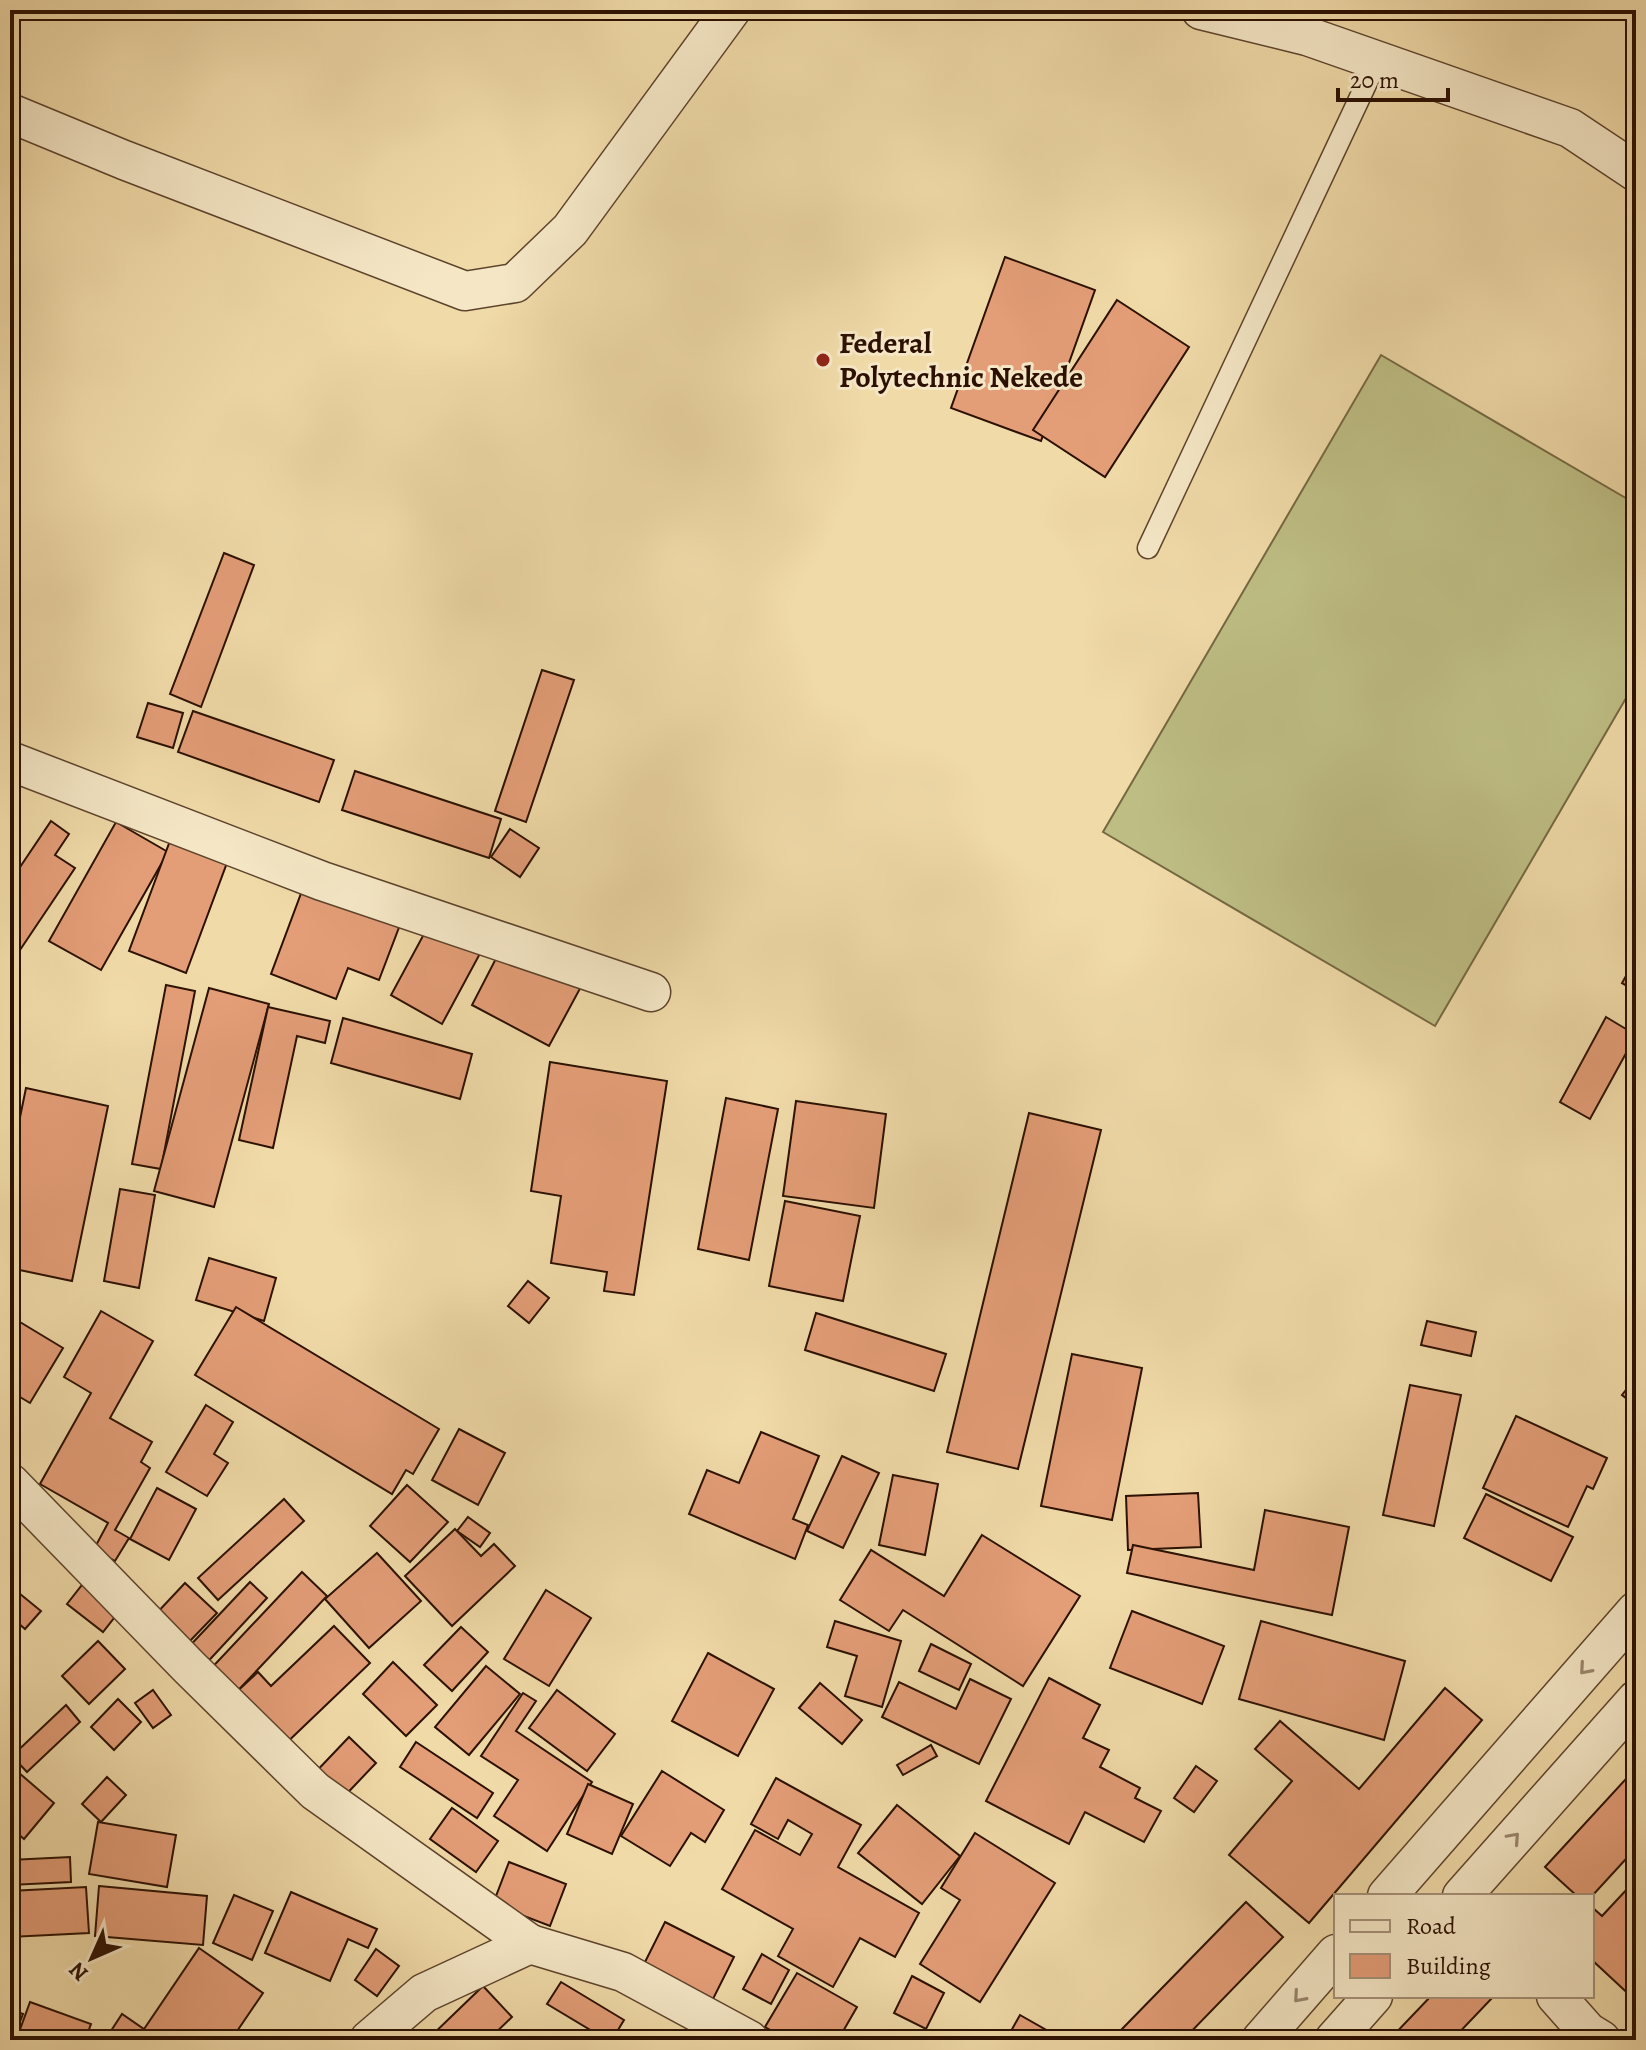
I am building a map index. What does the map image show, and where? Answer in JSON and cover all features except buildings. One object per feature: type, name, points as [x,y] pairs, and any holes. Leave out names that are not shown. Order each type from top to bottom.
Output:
[{"type":"street","points":[[10,113],[138,166],[465,291],[515,283],[570,230],[731,10]]},
{"type":"street","points":[[1201,10],[1298,23],[1377,61],[1570,128],[1636,172]]},
{"type":"street","points":[[10,761],[322,881],[651,992]]},
{"type":"street","points":[[10,1483],[315,1791],[530,1944],[623,1972],[749,2040]]},
{"type":"street","points":[[1389,1894],[1636,1611]]},
{"type":"street","points":[[1466,1894],[1636,1700]]},
{"type":"street","points":[[369,2040],[424,1993],[530,1944]]},
{"type":"street","points":[[1261,2040],[1334,1956]]},
{"type":"street","points":[[1334,2040],[1371,1998]]},
{"type":"street","points":[[1558,1998],[1588,2032],[1601,2040]]},
{"type":"lane","points":[[1148,548],[1377,61]]},
{"type":"green space","points":[[1381,355],[1636,504],[1636,681],[1435,1026],[1103,832]]},
{"type":"place","name":"Federal Polytechnic Nekede","points":[[823,360]]}]
